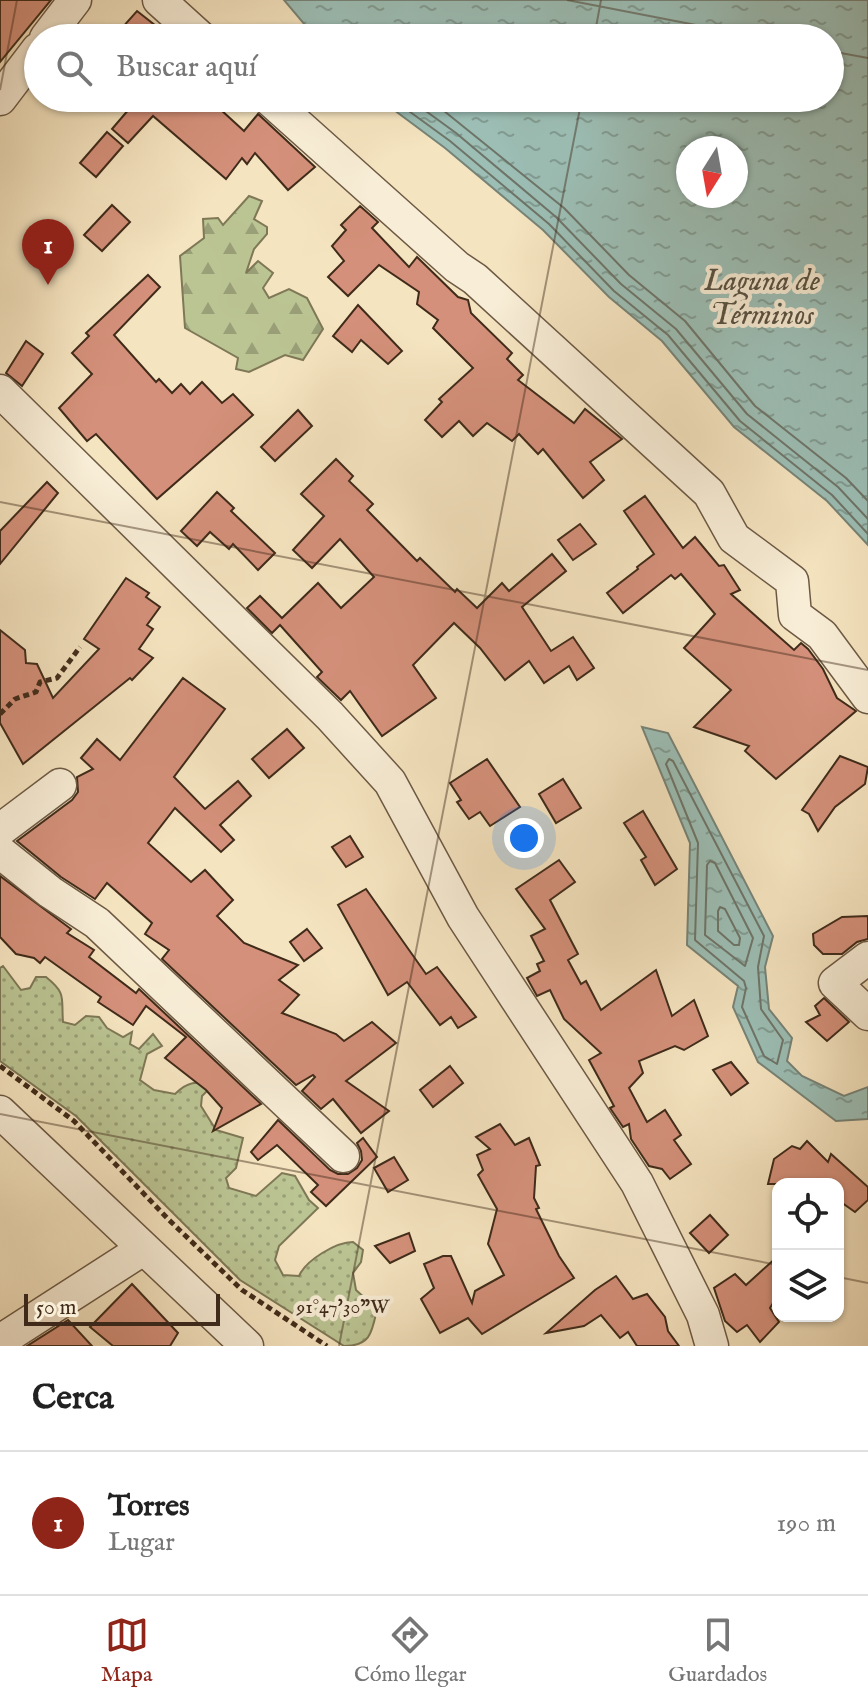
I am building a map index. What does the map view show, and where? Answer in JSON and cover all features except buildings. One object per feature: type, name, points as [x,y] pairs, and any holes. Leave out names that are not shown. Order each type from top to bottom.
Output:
[{"type":"street","points":[[57,24],[75,0]]},
{"type":"street","points":[[159,0],[186,24]]},
{"type":"street","points":[[0,99],[24,67]]},
{"type":"street","points":[[284,112],[445,257],[485,288],[709,493],[734,538],[792,581],[795,615],[822,635],[868,697]]},
{"type":"street","points":[[0,391],[330,716],[390,782],[463,917],[637,1183],[703,1315],[712,1346]]},
{"type":"street","points":[[0,830],[60,785]]},
{"type":"street","points":[[0,852],[18,869],[97,923],[343,1156]]},
{"type":"street","points":[[868,958],[835,983],[868,1014]]},
{"type":"street","points":[[0,1112],[247,1346]]},
{"type":"street","points":[[0,1341],[143,1249]]},
{"type":"path","points":[[0,714],[15,699],[36,692],[40,682],[57,678],[80,647]]},
{"type":"path","points":[[0,1066],[74,1121],[169,1220],[242,1290],[327,1346]]},
{"type":"green space","points":[[249,196],[262,201],[254,219],[267,227],[267,234],[254,249],[246,273],[258,261],[273,273],[263,288],[269,298],[289,289],[307,298],[323,329],[303,360],[285,355],[249,372],[236,369],[238,358],[185,328],[180,256],[204,238],[203,219],[218,218],[223,225]]},
{"type":"green space","points":[[3,966],[21,990],[30,988],[36,977],[46,977],[53,983],[62,996],[63,1022],[75,1025],[86,1016],[99,1017],[107,1028],[123,1037],[132,1032],[130,1044],[139,1049],[153,1034],[162,1046],[147,1054],[140,1080],[154,1090],[175,1094],[192,1083],[212,1086],[202,1096],[201,1106],[216,1130],[243,1138],[236,1168],[226,1178],[229,1188],[256,1196],[282,1173],[295,1176],[309,1200],[318,1208],[279,1246],[275,1260],[283,1275],[299,1276],[315,1258],[338,1245],[353,1242],[363,1250],[361,1262],[353,1273],[356,1290],[377,1309],[365,1340],[344,1346],[240,1280],[76,1116],[0,1061],[0,968]]},
{"type":"water","name":"Laguna de Términos","points":[[284,0],[868,0],[868,545],[827,501],[734,427],[662,341],[609,297],[543,230],[397,112],[844,112],[844,24],[304,24]]},
{"type":"water","points":[[642,727],[668,733],[773,936],[765,967],[769,1009],[792,1038],[787,1061],[802,1076],[844,1096],[868,1087],[868,1119],[836,1121],[758,1062],[733,1007],[738,986],[687,945],[690,843]]},
{"type":"place","name":"Torres","points":[[48,285]]}]
